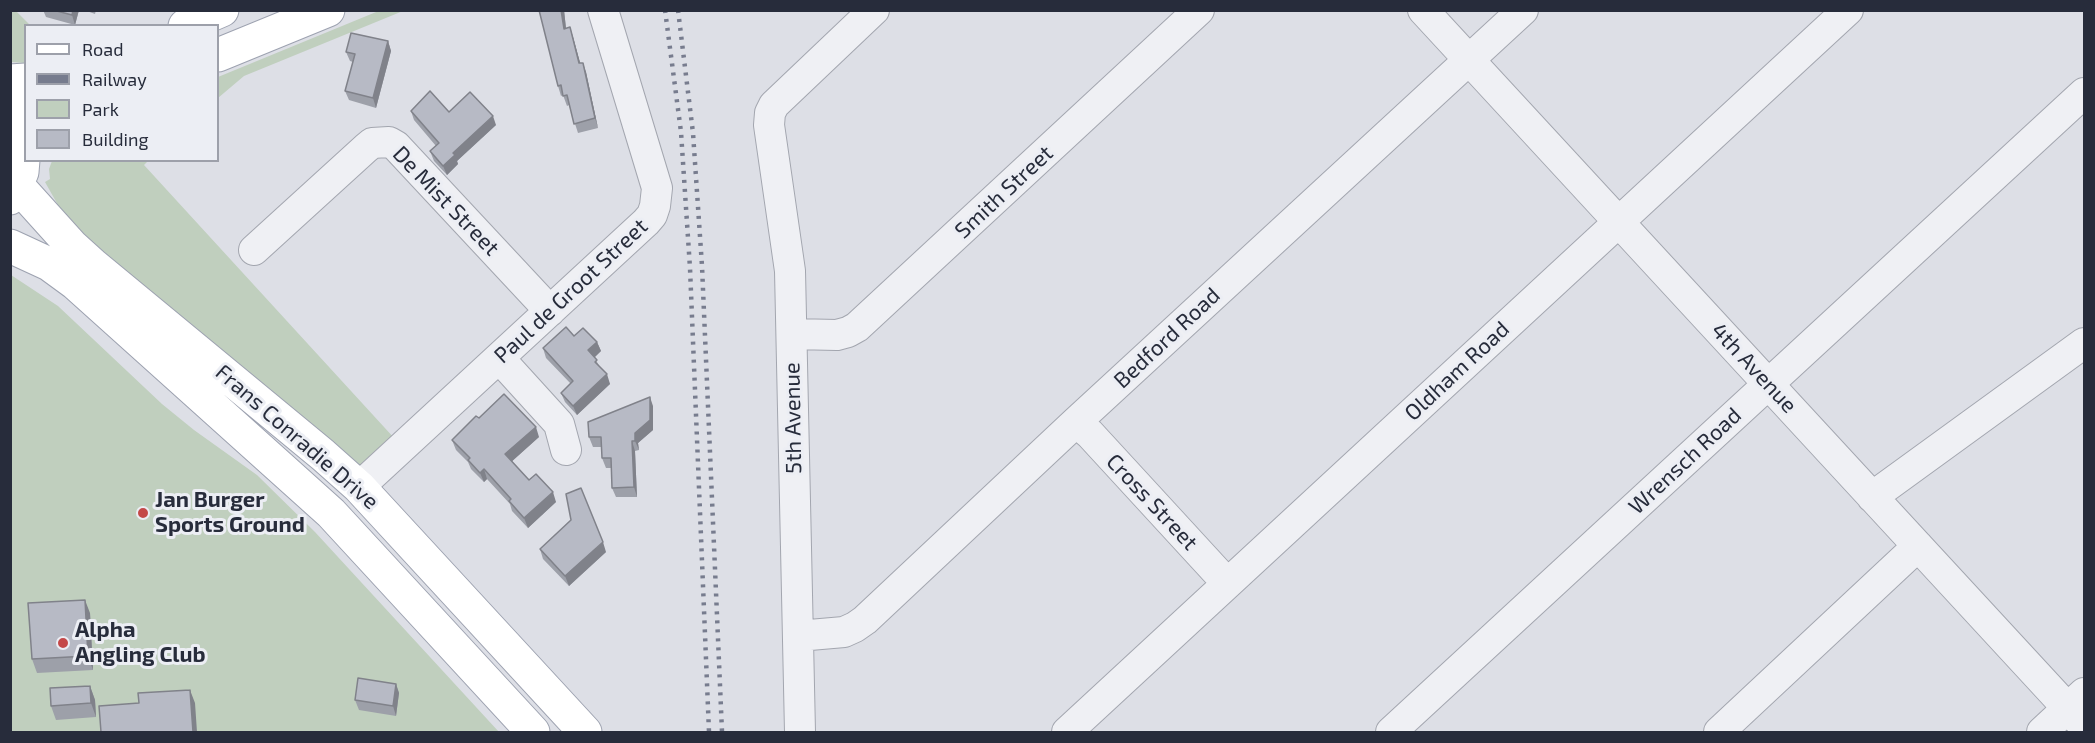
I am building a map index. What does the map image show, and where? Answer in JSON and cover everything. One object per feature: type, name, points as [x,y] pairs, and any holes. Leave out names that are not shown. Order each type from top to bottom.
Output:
[{"type":"main road","points":[[190,24],[222,10]]},
{"type":"main road","points":[[219,55],[328,10]]},
{"type":"main road","points":[[10,103],[20,122],[24,141]]},
{"type":"main road","points":[[14,191],[22,172],[24,155]]},
{"type":"main road","name":"Frans Conradie Drive","points":[[14,191],[93,265],[323,454],[359,487],[585,732]]},
{"type":"main road","name":"Frans Conradie Drive","points":[[10,246],[49,264],[75,283],[331,513],[534,732]]},
{"type":"street","name":"Paul de Groot Street","points":[[359,487],[646,222],[655,206],[657,188],[603,10]]},
{"type":"street","name":"5th Avenue","points":[[800,732],[790,271],[769,124],[770,113],[774,105],[874,10]]},
{"type":"street","name":"Smith Street","points":[[792,334],[837,335],[857,327],[1199,10]]},
{"type":"street","name":"4th Avenue","points":[[1423,10],[1872,497],[2079,709]]},
{"type":"street","name":"Bedford Road","points":[[798,636],[844,632],[855,627],[1523,10]]},
{"type":"street","name":"Oldham Road","points":[[1067,732],[1848,10]]},
{"type":"street","name":"Wrensch Road","points":[[1391,732],[2085,93]]},
{"type":"street","name":"De Mist Street","points":[[254,250],[366,148],[380,141],[389,142],[396,146],[550,311]]},
{"type":"street","points":[[1872,497],[2085,343]]},
{"type":"street","points":[[499,358],[559,424],[566,450]]},
{"type":"street","name":"Cross Street","points":[[1076,422],[1090,434],[1227,583]]},
{"type":"street","points":[[1719,732],[1918,546]]},
{"type":"street","points":[[2042,732],[2079,709]]},
{"type":"green space","points":[[11,10],[16,11],[29,24],[24,24],[24,63],[11,62]]},
{"type":"green space","points":[[381,10],[403,11],[244,76],[219,97],[219,77]]},
{"type":"green space","points":[[52,162],[147,162],[144,165],[395,439],[363,465],[356,465],[93,249],[63,214],[45,182],[50,179],[49,169]]},
{"type":"green space","name":"Jan Burger Sports Ground","points":[[11,275],[58,306],[162,404],[257,475],[315,532],[499,732],[11,732]]},
{"type":"building","points":[[53,10],[73,10],[72,15]]},
{"type":"building","points":[[539,10],[561,10],[564,29],[570,27],[579,63],[583,63],[595,118],[574,124],[567,95],[563,96],[561,85],[558,86]]},
{"type":"building","points":[[351,33],[388,41],[373,98],[345,91],[355,54],[346,52]]},
{"type":"building","points":[[430,91],[449,112],[470,92],[493,116],[453,153],[455,155],[443,166],[430,151],[439,143],[411,111]]},
{"type":"building","points":[[566,327],[574,336],[583,328],[597,342],[588,350],[597,360],[595,362],[607,374],[573,406],[561,393],[573,381],[543,348]]},
{"type":"building","points":[[504,394],[536,427],[505,454],[529,480],[536,474],[553,492],[524,518],[509,501],[511,499],[484,469],[480,473],[468,460],[470,458],[452,440],[476,416],[479,418]]},
{"type":"building","points":[[650,397],[650,420],[635,433],[635,441],[632,441],[634,487],[612,488],[611,458],[602,458],[601,437],[589,437],[588,422]]},
{"type":"building","points":[[581,488],[603,542],[565,576],[540,549],[571,520],[566,494]]},
{"type":"building","points":[[85,600],[88,656],[32,659],[28,603]]},
{"type":"building","points":[[358,678],[396,684],[393,706],[355,700]]},
{"type":"building","points":[[90,686],[91,703],[51,706],[50,688]]},
{"type":"building","points":[[190,690],[193,732],[101,732],[99,706],[139,703],[138,693]]},
{"type":"railway","points":[[665,10],[681,132],[690,268],[709,732]]},
{"type":"railway","points":[[678,10],[693,133],[702,266],[722,732]]},
{"type":"place","name":"Jan Burger Sports Ground","points":[[143,513]]},
{"type":"place","name":"Alpha Angling Club","points":[[63,643]]}]
